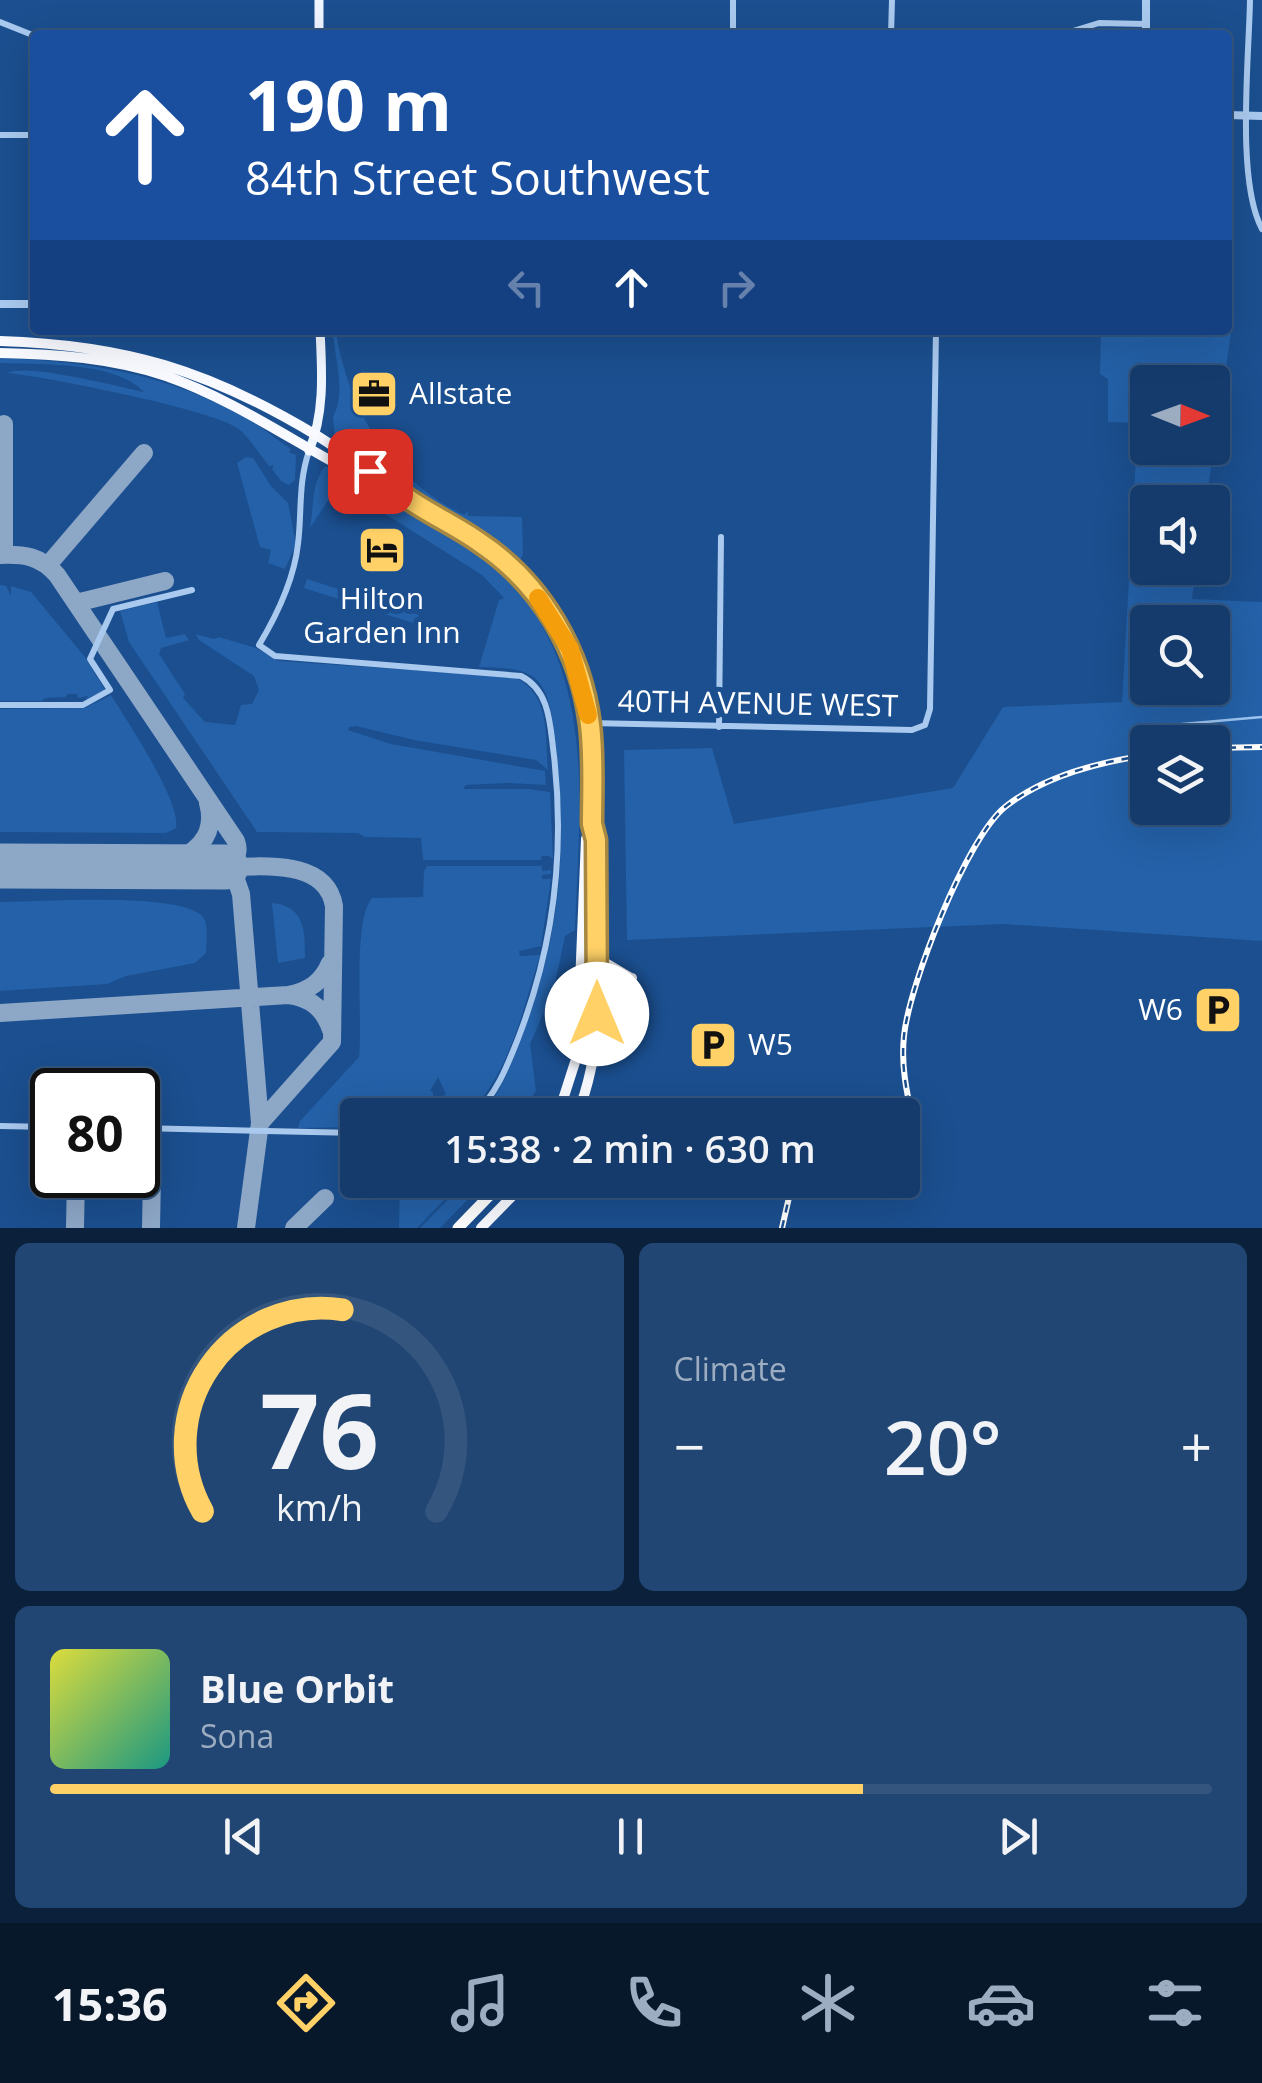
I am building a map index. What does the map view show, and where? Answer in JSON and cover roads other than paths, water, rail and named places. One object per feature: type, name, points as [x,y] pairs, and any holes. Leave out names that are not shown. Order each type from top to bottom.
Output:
[{"type":"highway","points":[[0,341],[80,345],[163,362],[235,390],[316,435],[414,503],[480,542],[526,582],[570,649],[590,723],[598,989],[594,1064],[583,1098]]},
{"type":"highway","points":[[0,353],[107,361],[166,376],[232,405],[309,451],[414,503]]},
{"type":"highway","points":[[576,1056],[586,839],[592,824]]},
{"type":"highway","points":[[563,1098],[585,1004],[598,989],[632,978],[604,962],[597,945]]},
{"type":"highway","points":[[458,1228],[487,1198]]},
{"type":"highway","points":[[481,1228],[510,1198]]},
{"type":"main road","points":[[319,0],[319,30]]},
{"type":"main road","points":[[309,451],[316,435],[322,394],[320,335]]},
{"type":"street","points":[[733,30],[734,0]]},
{"type":"street","points":[[891,30],[892,0]]},
{"type":"street","points":[[1146,0],[1146,30]]},
{"type":"street","points":[[1250,0],[1249,188],[1262,229]]},
{"type":"street","points":[[0,22],[30,34]]},
{"type":"street","points":[[1076,30],[1099,23],[1146,24]]},
{"type":"street","points":[[1232,115],[1262,116]]},
{"type":"street","points":[[0,135],[30,135]]},
{"type":"street","points":[[0,304],[30,304]]},
{"type":"street","name":"40TH AVENUE WEST","points":[[590,723],[912,730],[925,725],[930,709],[936,335]]},
{"type":"street","points":[[309,451],[300,487],[296,560],[276,617],[259,645],[275,656],[511,674],[530,680],[543,696],[559,826],[554,909],[534,999],[499,1082],[487,1098]]},
{"type":"street","points":[[719,726],[721,537]]},
{"type":"street","points":[[0,705],[95,701],[110,690],[90,658],[112,609],[192,590]]},
{"type":"street","points":[[0,1126],[30,1127]]},
{"type":"street","points":[[160,1128],[340,1133]]},
{"type":"waterway","points":[[1171,725],[1262,717]]},
{"type":"railway","points":[[1230,748],[1262,747]]},
{"type":"railway","points":[[908,1098],[903,1057],[908,1013],[942,914],[973,849],[1005,807],[1020,796],[1054,779],[1130,758]]},
{"type":"railway","points":[[782,1228],[789,1198]]},
{"type":"place","name":"Allstate","points":[[374,394]]},
{"type":"place","name":"Hilton Garden Inn","points":[[382,550]]},
{"type":"place","name":"W6","points":[[1218,1010]]},
{"type":"place","name":"W5","points":[[713,1045]]}]
